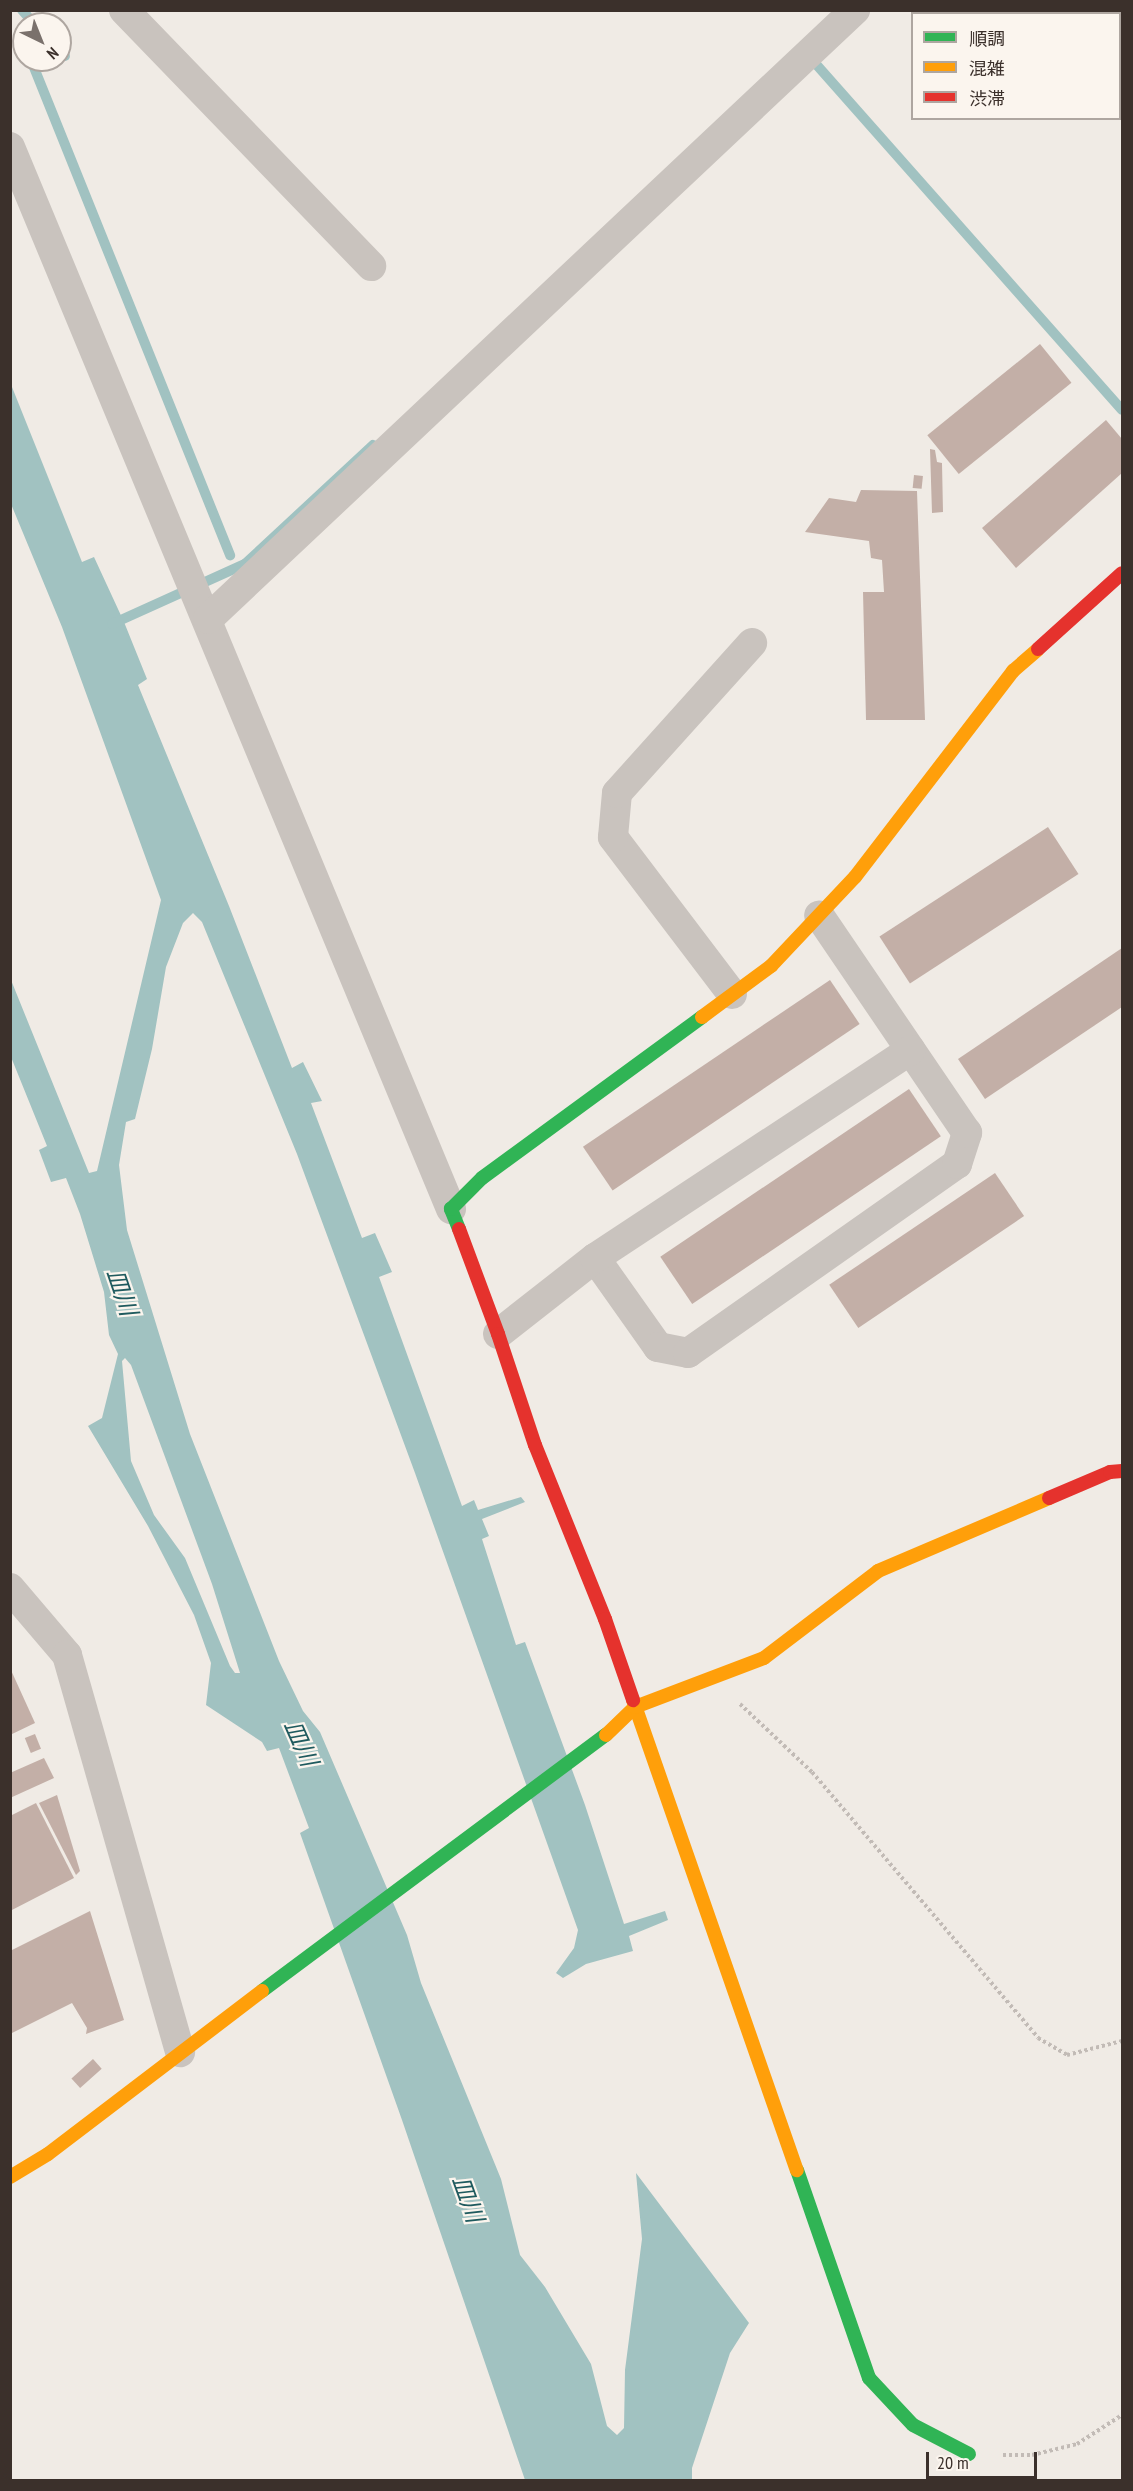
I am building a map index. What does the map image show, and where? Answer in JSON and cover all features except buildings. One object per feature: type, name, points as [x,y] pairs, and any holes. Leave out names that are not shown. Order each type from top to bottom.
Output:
[{"type":"street","points":[[124,10],[371,266]]},
{"type":"street","points":[[208,619],[855,10]]},
{"type":"street","points":[[10,147],[208,619],[451,1209],[498,1334],[535,1445],[605,1619],[869,2378],[913,2425],[969,2454]]},
{"type":"street","points":[[451,1209],[482,1178],[771,966],[855,877],[1013,671],[1122,573]]},
{"type":"street","points":[[732,994],[613,837],[617,792],[752,643]]},
{"type":"street","points":[[595,1258],[658,1347],[688,1353],[957,1164],[967,1133],[819,915]]},
{"type":"street","points":[[498,1334],[595,1258],[910,1050]]},
{"type":"street","points":[[10,2177],[48,2154],[180,2052],[614,1729],[635,1707],[764,1658],[878,1571],[1110,1472],[1122,1471]]},
{"type":"street","points":[[10,1588],[67,1656],[180,2052]]},
{"type":"path","points":[[712,1677],[812,1772],[1038,2038],[1067,2055],[1122,2041]]},
{"type":"path","points":[[969,2454],[1032,2455],[1077,2444],[1122,2415]]},
{"type":"water","name":"皿川","points":[[10,382],[82,562],[94,557],[124,622],[147,679],[138,685],[229,906],[292,1068],[303,1062],[322,1101],[311,1103],[362,1238],[375,1233],[392,1272],[379,1277],[462,1506],[474,1500],[478,1510],[521,1497],[525,1502],[482,1519],[489,1536],[482,1539],[516,1645],[525,1642],[585,1805],[624,1924],[665,1911],[668,1920],[629,1936],[633,1951],[586,1964],[563,1978],[556,1973],[574,1948],[578,1930],[415,1473],[297,1154],[202,922],[193,913],[183,923],[166,967],[152,1049],[135,1119],[126,1122],[119,1165],[127,1230],[190,1434],[279,1661],[303,1711],[320,1732],[407,1935],[421,1983],[501,2179],[520,2255],[545,2287],[591,2364],[607,2426],[617,2435],[624,2428],[625,2370],[642,2239],[636,2173],[749,2323],[730,2353],[692,2468],[692,2480],[525,2480],[402,2120],[300,1833],[309,1828],[279,1748],[267,1751],[262,1742],[206,1705],[211,1663],[194,1615],[148,1526],[88,1426],[102,1418],[118,1354],[109,1335],[104,1292],[80,1214],[66,1178],[51,1182],[39,1150],[47,1146],[11,1057],[11,980],[89,1173],[97,1171],[161,900],[62,627],[11,504]],"holes":[[[125,1358],[131,1365],[212,1584],[240,1673],[235,1673],[230,1666],[185,1558],[154,1515],[131,1461],[122,1361]]]},
{"type":"waterway","points":[[815,63],[1122,410]]},
{"type":"waterway","points":[[36,72],[230,555]]},
{"type":"waterway","points":[[112,624],[245,564],[373,445]]},
{"type":"traffic: fast","points":[[459,1229],[451,1209],[482,1178],[702,1017]]},
{"type":"traffic: fast","points":[[262,1991],[606,1735]]},
{"type":"traffic: fast","points":[[797,2170],[869,2378],[913,2425],[969,2454]]},
{"type":"traffic: slow","points":[[702,1017],[771,966],[855,877],[1013,671],[1038,649]]},
{"type":"traffic: slow","points":[[606,1735],[635,1707],[764,1658],[878,1571],[1049,1498]]},
{"type":"traffic: slow","points":[[633,1700],[797,2170]]},
{"type":"traffic: slow","points":[[10,2177],[48,2154],[262,1991]]},
{"type":"traffic: jam","points":[[1038,649],[1122,573]]},
{"type":"traffic: jam","points":[[459,1229],[498,1334],[535,1445],[605,1619],[633,1700]]},
{"type":"traffic: jam","points":[[1049,1498],[1110,1472],[1122,1471]]}]
